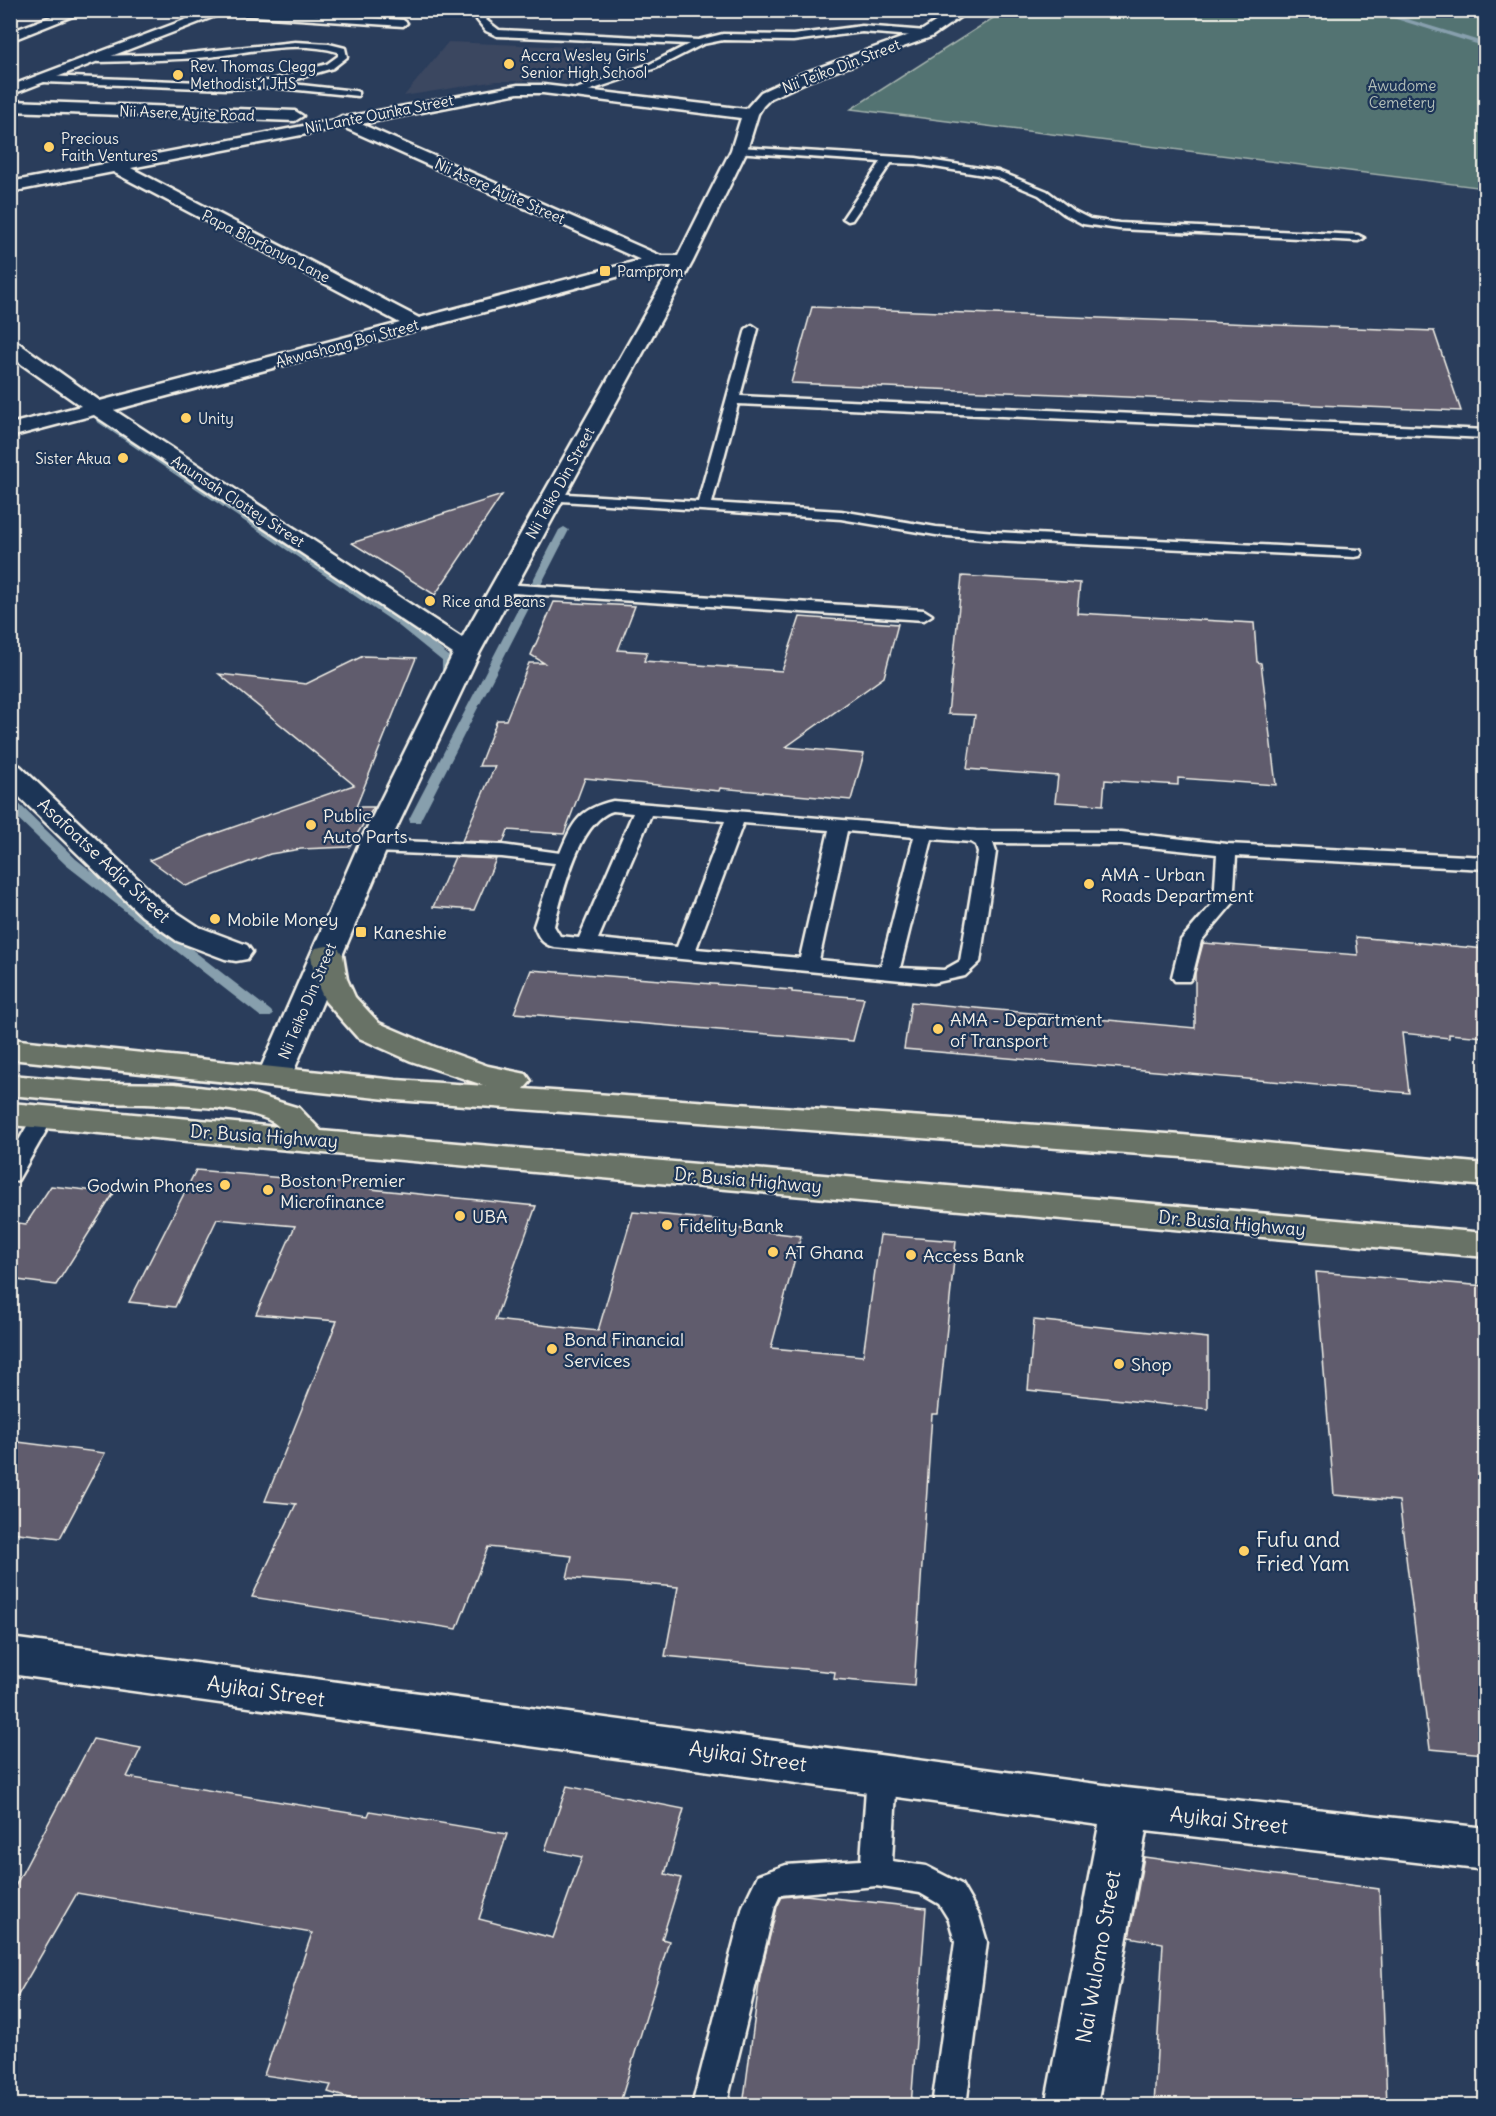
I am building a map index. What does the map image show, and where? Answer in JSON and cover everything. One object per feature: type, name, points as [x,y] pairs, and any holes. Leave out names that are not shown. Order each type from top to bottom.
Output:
[{"type":"highway","points":[[327,955],[332,979],[341,1002],[368,1030],[423,1054],[481,1075],[631,1105]]},
{"type":"highway","points":[[10,1050],[396,1089],[1193,1147],[1485,1175]]},
{"type":"highway","points":[[10,1085],[104,1093],[175,1094],[253,1104],[287,1115],[309,1139]]},
{"type":"highway","name":"Dr. Busia Highway","points":[[26,1115],[1485,1245]]},
{"type":"street","points":[[10,37],[82,10]]},
{"type":"street","name":"Nii Teiko Din Street","points":[[275,1075],[373,846],[467,652],[684,261],[739,150],[750,114],[766,95],[926,33],[964,10]]},
{"type":"street","points":[[10,92],[224,11]]},
{"type":"street","name":"Nii Lante Ounka Street","points":[[10,187],[503,90],[531,88],[750,114]]},
{"type":"street","name":"Nii Asere Ayite Road","points":[[10,106],[259,116],[363,117]]},
{"type":"street","points":[[259,116],[271,122],[279,130],[278,134]]},
{"type":"street","name":"Nii Asere Ayite Street","points":[[342,121],[658,261]]},
{"type":"street","name":"Papa Blorfonyo Lane","points":[[114,166],[418,325]]},
{"type":"street","name":"Akwashong Boi Street","points":[[10,431],[658,261],[684,261]]},
{"type":"street","name":"Anunsah Clottey Street","points":[[10,346],[98,408],[467,652]]},
{"type":"street","name":"Asafoatse Adja Street","points":[[10,772],[153,910],[188,934],[236,952]]},
{"type":"street","name":"Ayikai Street","points":[[10,1656],[1126,1808],[1485,1849]]},
{"type":"street","name":"Nai Wulomo Street","points":[[1071,2106],[1126,1808]]},
{"type":"lane","points":[[489,10],[481,20],[489,29],[497,33],[700,42],[739,36],[771,39],[800,38],[847,29],[926,33]]},
{"type":"lane","points":[[224,11],[403,23]]},
{"type":"lane","points":[[290,27],[308,17]]},
{"type":"lane","points":[[573,93],[653,66],[700,42]]},
{"type":"lane","points":[[98,59],[197,55],[272,46],[316,46],[342,50],[342,57],[330,66],[269,84]]},
{"type":"lane","points":[[44,79],[227,86],[269,84],[355,94]]},
{"type":"lane","points":[[739,150],[916,161],[998,174],[1042,193],[1068,212],[1087,222],[1119,226],[1358,238]]},
{"type":"lane","points":[[848,219],[888,159]]},
{"type":"lane","points":[[704,507],[752,329]]},
{"type":"lane","points":[[733,400],[1485,434]]},
{"type":"lane","points":[[551,497],[841,515],[936,531],[995,536],[1355,553]]},
{"type":"lane","points":[[502,589],[924,615]]},
{"type":"lane","points":[[976,837],[984,843],[987,852],[970,962],[963,971],[951,976],[933,977],[586,945],[554,941],[547,935],[544,926],[566,859],[586,821],[599,809],[613,806],[976,837],[1121,838],[1227,850],[1485,863]]},
{"type":"lane","points":[[586,945],[644,809]]},
{"type":"lane","points":[[684,955],[736,816]]},
{"type":"lane","points":[[808,966],[839,825]]},
{"type":"lane","points":[[889,973],[924,832]]},
{"type":"lane","points":[[373,846],[502,851],[566,859]]},
{"type":"lane","points":[[1182,977],[1191,940],[1223,903],[1227,850]]},
{"type":"lane","points":[[10,1175],[30,1143],[26,1115]]},
{"type":"lane","points":[[876,1872],[882,1774]]},
{"type":"lane","points":[[709,2106],[759,1906],[769,1885],[786,1879],[876,1872],[926,1880],[950,1894],[963,1915],[969,1933],[971,1942],[949,2106]]},
{"type":"shaded area","name":"Accra Wesley Girls' Senior High School","points":[[448,42],[597,48],[577,81],[497,81],[404,96]]},
{"type":"green space","name":"Awudome Cemetery","points":[[1004,11],[1485,11],[1485,188],[851,109]]},
{"type":"building","points":[[812,307],[1434,331],[1461,411],[791,383]]},
{"type":"building","points":[[502,495],[435,595],[352,543]]},
{"type":"building","points":[[962,576],[1080,583],[1077,613],[1254,623],[1257,662],[1261,663],[1276,785],[1178,778],[1178,785],[1105,780],[1103,805],[1055,802],[1058,776],[967,769],[975,715],[948,714]]},
{"type":"building","points":[[554,602],[635,606],[618,650],[647,652],[644,661],[782,671],[800,617],[898,624],[884,677],[786,747],[864,754],[851,800],[720,788],[719,791],[585,778],[564,834],[508,830],[503,843],[462,841],[495,766],[479,766],[497,720],[506,720],[529,663],[544,663],[531,655]]},
{"type":"building","points":[[363,656],[416,658],[356,807],[374,807],[349,847],[301,849],[270,854],[186,886],[150,860],[202,838],[354,785],[219,674],[306,684]]},
{"type":"building","points":[[455,857],[496,859],[474,910],[433,907]]},
{"type":"building","points":[[1356,937],[1485,949],[1485,1037],[1449,1034],[1449,1038],[1402,1033],[1409,1093],[904,1049],[911,1002],[1195,1028],[1195,973],[1203,943],[1358,955]]},
{"type":"building","points":[[531,970],[792,990],[792,992],[864,998],[853,1041],[514,1013]]},
{"type":"building","points":[[196,1170],[372,1186],[371,1189],[536,1206],[495,1320],[598,1331],[633,1212],[718,1220],[717,1226],[801,1236],[771,1348],[863,1356],[880,1235],[956,1241],[938,1414],[932,1414],[914,1686],[834,1679],[835,1672],[665,1656],[678,1587],[567,1578],[572,1556],[488,1547],[457,1629],[252,1597],[296,1504],[265,1501],[337,1321],[256,1314],[295,1226],[217,1219],[175,1307],[129,1302]]},
{"type":"building","points":[[51,1186],[114,1193],[56,1285],[10,1279],[10,1222],[26,1224]]},
{"type":"building","points":[[1316,1272],[1485,1286],[1485,1754],[1430,1749],[1399,1501],[1334,1495]]},
{"type":"building","name":"Shop","points":[[1034,1320],[1208,1338],[1208,1409],[1028,1390]]},
{"type":"building","points":[[10,1441],[105,1453],[60,1538],[10,1532]]},
{"type":"building","points":[[93,1739],[141,1748],[127,1777],[368,1816],[370,1811],[507,1834],[479,1919],[553,1938],[582,1857],[545,1850],[567,1786],[684,1809],[665,1874],[681,1878],[662,1939],[669,1941],[619,2106],[375,2106],[328,2092],[331,2085],[264,2075],[312,1933],[77,1893],[10,2009],[10,1896]]},
{"type":"building","points":[[1144,1857],[1379,1889],[1387,2106],[1154,2106],[1163,1943],[1129,1937]]},
{"type":"building","points":[[805,1895],[926,1908],[911,2106],[743,2106],[760,1976],[777,1907],[782,1897]]},
{"type":"waterway","points":[[1370,10],[1486,45]]},
{"type":"waterway","points":[[99,419],[399,621],[448,660],[448,675],[444,682]]},
{"type":"waterway","points":[[415,819],[564,530]]},
{"type":"waterway","points":[[10,803],[71,862],[266,1014]]},
{"type":"place","name":"Accra Wesley Girls' Senior High School","points":[[509,64]]},
{"type":"place","name":"Rev. Thomas Clegg Methodist 1 JHS","points":[[178,75]]},
{"type":"place","name":"Precious Faith Ventures","points":[[49,147]]},
{"type":"place","name":"Pamprom","points":[[605,271]]},
{"type":"place","name":"Unity","points":[[186,418]]},
{"type":"place","name":"Sister Akua","points":[[123,458]]},
{"type":"place","name":"Rice and Beans","points":[[430,601]]},
{"type":"place","name":"Public Auto Parts","points":[[311,825]]},
{"type":"place","name":"AMA - Urban Roads Department","points":[[1089,884]]},
{"type":"place","name":"Mobile Money","points":[[215,919]]},
{"type":"place","name":"Kaneshie","points":[[361,932]]},
{"type":"place","name":"AMA - Department of Transport","points":[[938,1029]]},
{"type":"place","name":"Godwin Phones","points":[[225,1185]]},
{"type":"place","name":"Boston Premier Microfinance","points":[[268,1190]]},
{"type":"place","name":"UBA","points":[[460,1216]]},
{"type":"place","name":"Fidelity Bank","points":[[667,1225]]},
{"type":"place","name":"AT Ghana","points":[[773,1252]]},
{"type":"place","name":"Access Bank","points":[[911,1255]]},
{"type":"place","name":"Bond Financial Services","points":[[552,1349]]},
{"type":"place","name":"Shop","points":[[1119,1364]]},
{"type":"place","name":"Fufu and Fried Yam","points":[[1244,1551]]}]
